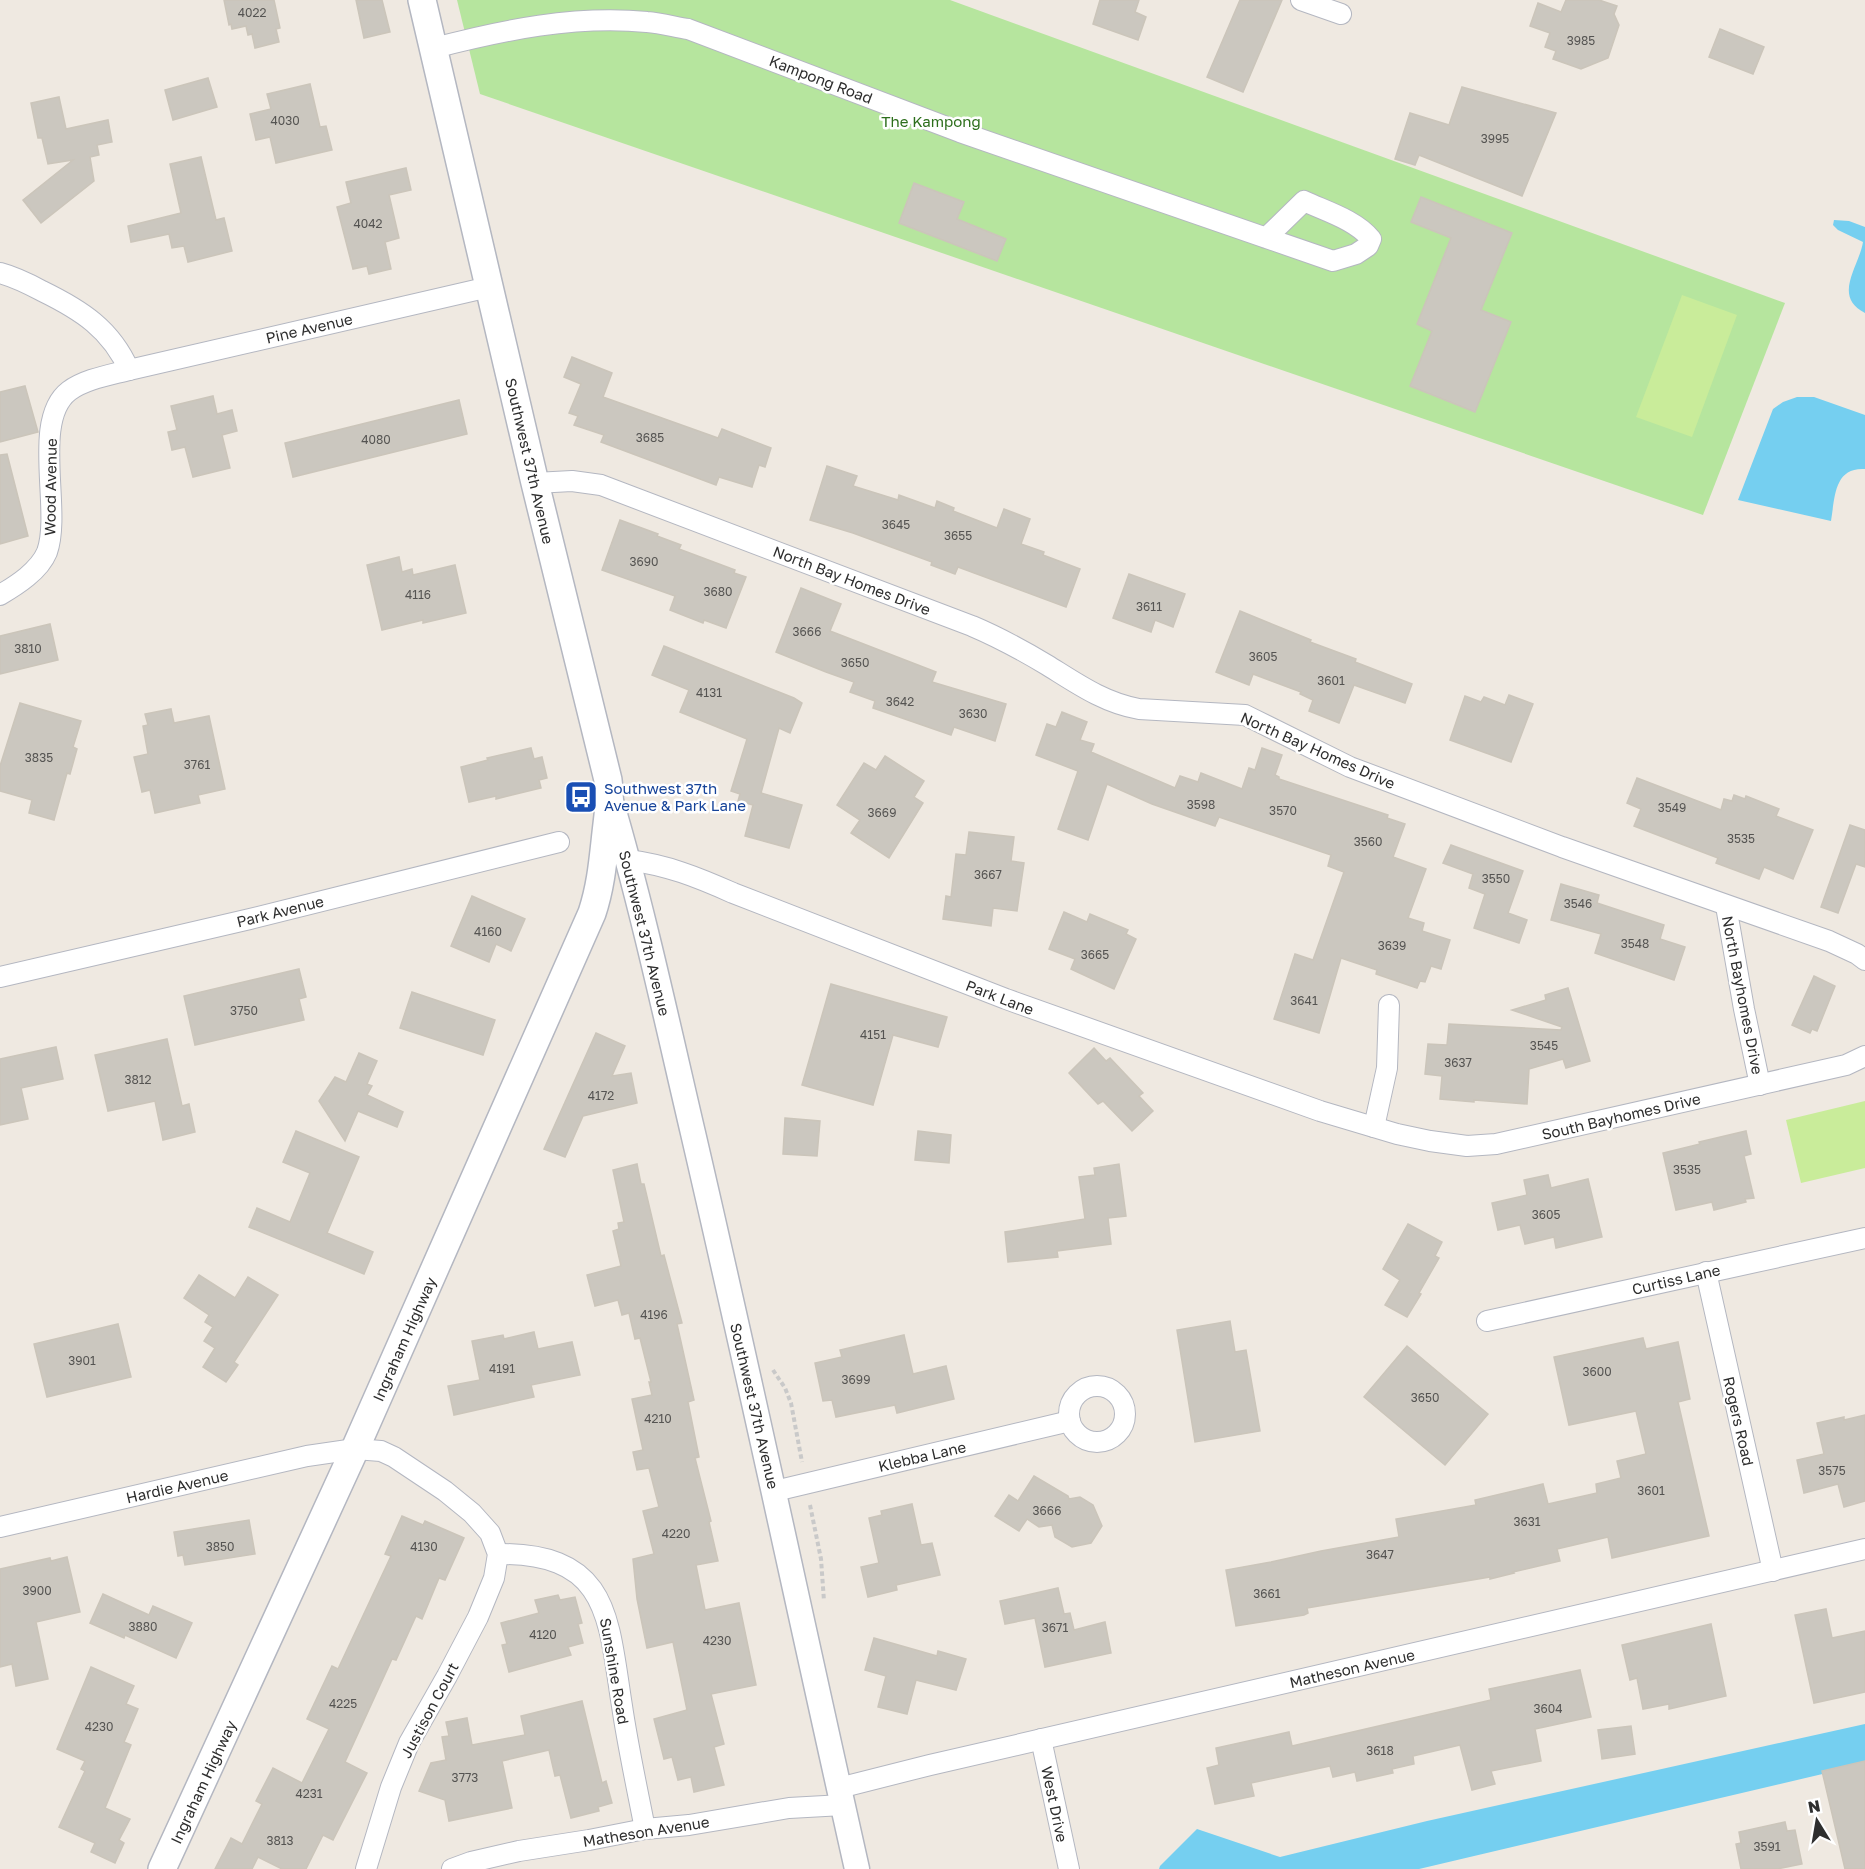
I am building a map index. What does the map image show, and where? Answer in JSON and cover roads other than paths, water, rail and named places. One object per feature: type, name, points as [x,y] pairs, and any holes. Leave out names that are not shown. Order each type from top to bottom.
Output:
[{"type":"main road","name":"Southwest 37th Avenue","points":[[422,0],[535,483],[608,780],[610,798]]},
{"type":"main road","name":"Ingraham Highway","points":[[162,1869],[356,1449],[592,912],[600,883],[610,798]]},
{"type":"street","points":[[1301,0],[1341,14]]},
{"type":"street","name":"Kampong Road","points":[[434,48],[510,30],[578,22],[648,22],[688,29],[960,132],[1266,238],[1333,261],[1356,254],[1368,246],[1371,238],[1346,221],[1304,201],[1266,238]]},
{"type":"street","points":[[0,273],[72,305],[100,327],[123,355],[129,370]]},
{"type":"street","name":"Pine Avenue","points":[[129,370],[489,286]]},
{"type":"street","name":"Wood Avenue","points":[[0,595],[39,565],[46,552],[50,533],[51,507],[50,439],[54,415],[61,399],[76,387],[129,370]]},
{"type":"street","name":"North Bay Homes Drive","points":[[535,483],[572,481],[601,485],[999,637],[1110,702],[1139,709],[1245,715],[1350,767],[1562,847],[1829,941],[1865,960]]},
{"type":"street","name":"Southwest 37th Avenue","points":[[610,798],[628,860],[775,1491],[856,1869]]},
{"type":"street","name":"Park Avenue","points":[[0,977],[249,919],[559,842]]},
{"type":"street","name":"Park Lane","points":[[628,860],[669,867],[697,876],[764,905],[1006,999],[1265,1092],[1374,1127]]},
{"type":"street","name":"North Bayhomes Drive","points":[[1726,906],[1760,1085]]},
{"type":"street","points":[[1374,1127],[1387,1068],[1389,1005]]},
{"type":"street","name":"South Bayhomes Drive","points":[[1374,1127],[1430,1141],[1481,1146],[1846,1065],[1865,1056]]},
{"type":"street","name":"Curtiss Lane","points":[[1487,1321],[1865,1238]]},
{"type":"street","name":"Rogers Road","points":[[1706,1272],[1773,1571]]},
{"type":"street","name":"Klebba Lane","points":[[775,1491],[1070,1421]]},
{"type":"street","points":[[356,1449],[381,1451],[394,1457],[461,1503],[486,1528],[495,1543],[498,1554]]},
{"type":"street","name":"Hardie Avenue","points":[[0,1527],[307,1456],[356,1449]]},
{"type":"street","name":"Matheson Avenue","points":[[452,1869],[471,1862],[519,1851],[645,1829],[688,1825],[789,1808],[841,1796],[930,1765],[1865,1549]]},
{"type":"street","name":"Sunshine Road","points":[[498,1554],[541,1557],[566,1567],[588,1584],[602,1605],[610,1632],[628,1747],[645,1829]]},
{"type":"street","name":"Justison Court","points":[[366,1869],[391,1787],[409,1743],[474,1624],[494,1578],[498,1554]]},
{"type":"street","name":"West Drive","points":[[1041,1740],[1069,1869]]},
{"type":"water","points":[[1834,220],[1849,221],[1865,227],[1865,313],[1855,306],[1850,298],[1849,290],[1850,280],[1863,242],[1838,230],[1833,225]]},
{"type":"water","points":[[1797,397],[1814,397],[1865,415],[1865,469],[1847,473],[1842,478],[1835,493],[1831,521],[1738,500],[1773,409]]},
{"type":"water","points":[[1865,1724],[1865,1764],[1419,1869],[1159,1869],[1197,1829],[1280,1857],[1427,1821]]},
{"type":"place","name":"Southwest 37th Avenue & Park Lane","points":[[581,797]]},
{"type":"park label","name":"The Kampong","points":[[931,121]]}]
